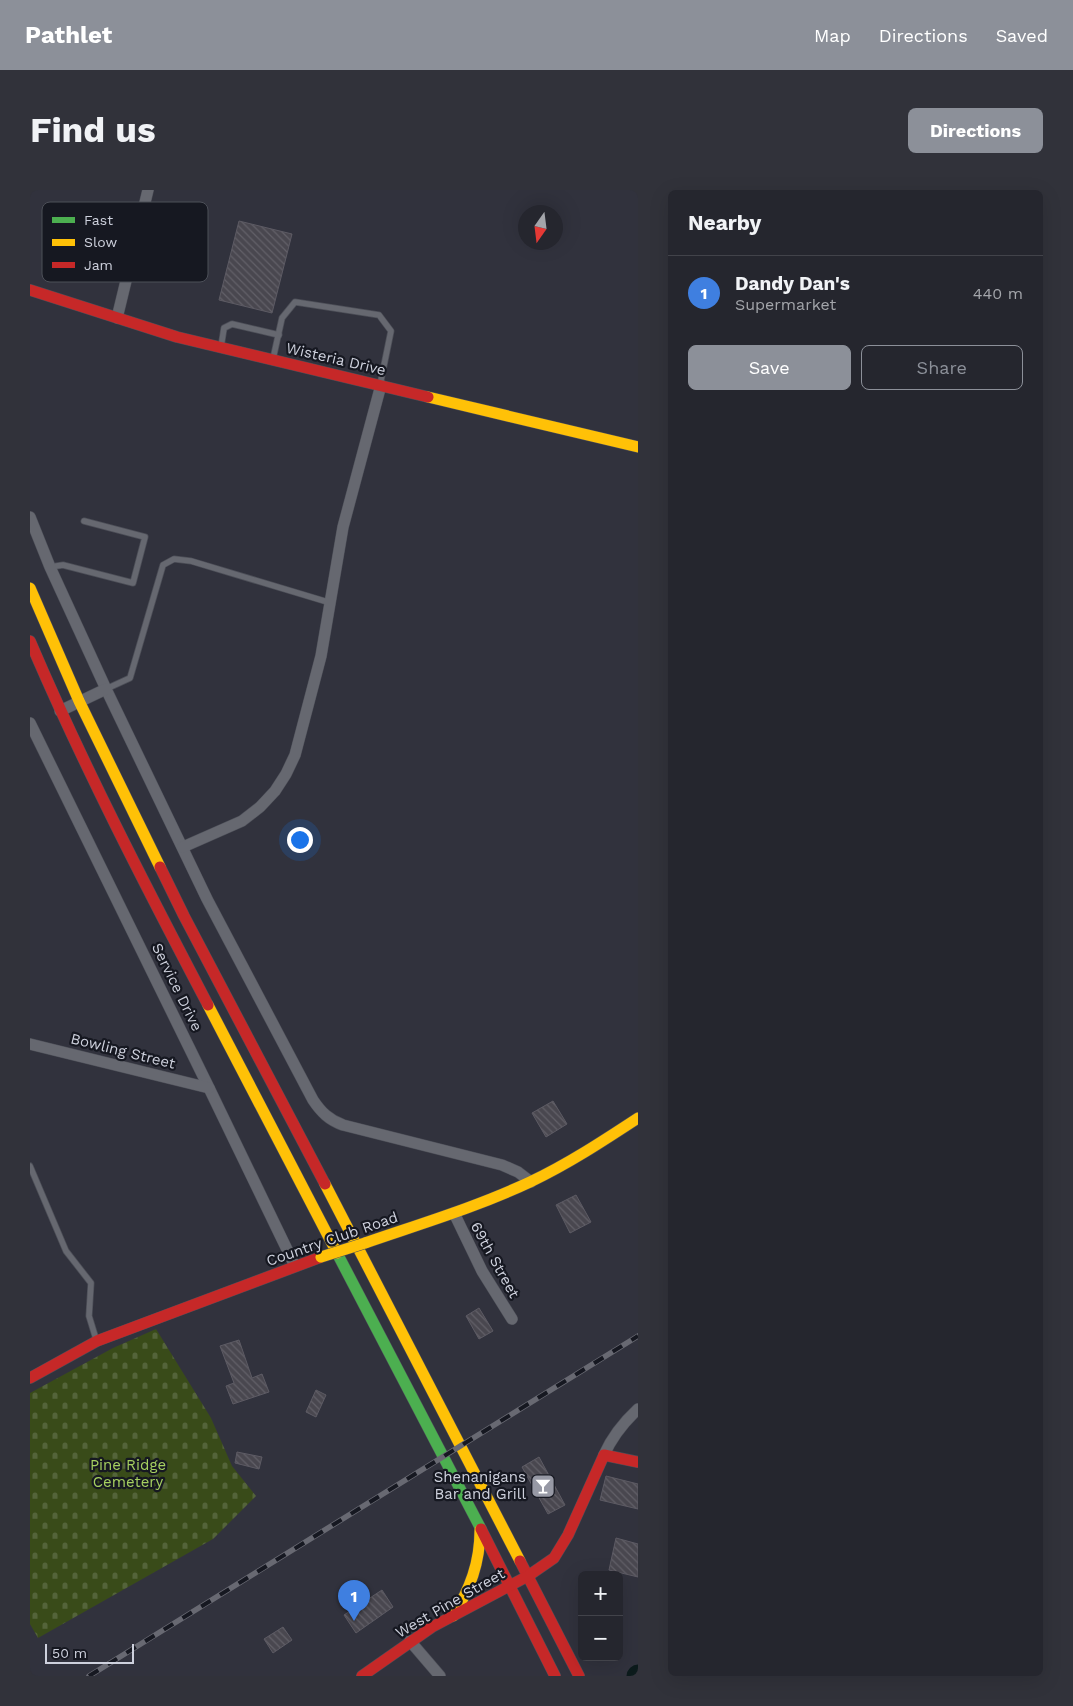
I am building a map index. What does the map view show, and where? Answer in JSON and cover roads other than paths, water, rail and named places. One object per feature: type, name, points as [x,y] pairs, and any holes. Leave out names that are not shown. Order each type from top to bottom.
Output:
[{"type":"main road","name":"Wisteria Drive","points":[[30,290],[116,318],[220,348],[638,446]]},
{"type":"main road","points":[[30,588],[79,701],[184,916],[262,1062],[579,1676]]},
{"type":"main road","points":[[30,641],[60,710],[137,869],[510,1585],[555,1676]]},
{"type":"main road","name":"Country Club Road","points":[[30,1378],[97,1341],[295,1266],[454,1214],[531,1182],[580,1155],[638,1118]]},
{"type":"main road","points":[[604,1454],[638,1462]]},
{"type":"main road","name":"West Pine Street","points":[[362,1676],[410,1641],[528,1576],[554,1558],[568,1535],[604,1454]]},
{"type":"main road","points":[[453,1616],[466,1596],[476,1574],[480,1548],[479,1527]]},
{"type":"main road","points":[[543,1654],[548,1676]]},
{"type":"main road","points":[[567,1654],[588,1676]]},
{"type":"street","points":[[116,318],[125,282]]},
{"type":"street","points":[[183,847],[242,821],[260,807],[275,791],[295,755],[320,656],[345,520],[380,385]]},
{"type":"street","points":[[30,517],[50,567],[106,689],[207,899],[312,1100],[326,1116],[343,1125],[502,1165],[518,1172],[531,1182]]},
{"type":"street","points":[[60,710],[106,689]]},
{"type":"street","name":"Service Drive","points":[[30,723],[295,1266]]},
{"type":"street","name":"Bowling Street","points":[[30,1044],[209,1088]]},
{"type":"street","name":"69th Street","points":[[454,1214],[482,1271],[512,1319]]},
{"type":"street","points":[[604,1454],[620,1428],[638,1409]]},
{"type":"street","points":[[410,1641],[440,1676]]},
{"type":"lane","points":[[273,360],[282,318],[295,302],[379,315],[391,331],[380,385]]},
{"type":"lane","points":[[220,348],[224,328],[232,324],[279,335]]},
{"type":"lane","points":[[50,567],[63,565],[134,583],[146,538],[84,521]]},
{"type":"lane","points":[[106,689],[130,678],[162,565],[174,559],[190,561],[331,603]]},
{"type":"lane","points":[[30,1166],[66,1251],[90,1283],[89,1316],[97,1341]]},
{"type":"railway","points":[[89,1676],[638,1336]]},
{"type":"place","name":"Shenanigans Bar and Grill","points":[[543,1486]]},
{"type":"place","name":"Dandy Dan's","points":[[354,1621]]},
{"type":"park label","name":"Pine Ridge Cemetery","points":[[128,1474]]}]
